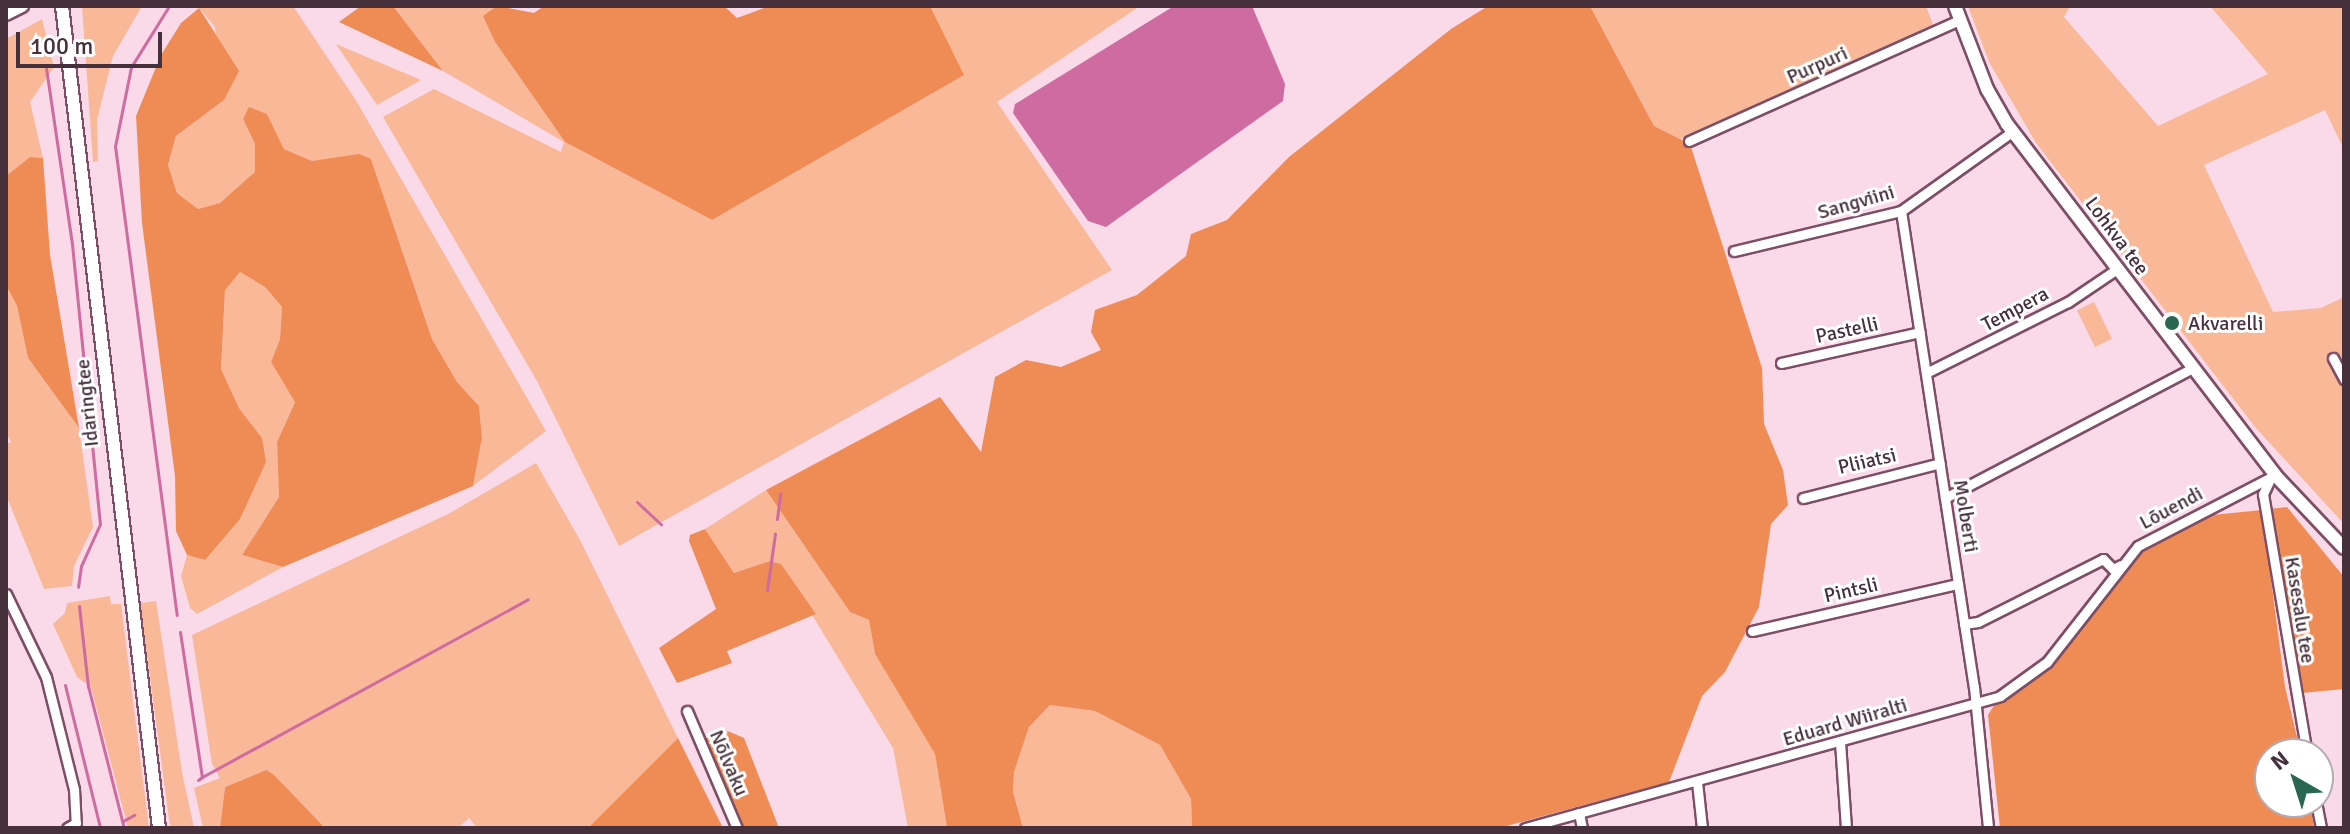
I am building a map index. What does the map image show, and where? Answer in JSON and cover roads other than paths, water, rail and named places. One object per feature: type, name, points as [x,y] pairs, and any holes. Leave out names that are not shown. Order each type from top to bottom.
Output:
[{"type":"main road","points":[[6,14],[22,6]]},
{"type":"main road","name":"Lohkva tee","points":[[1955,6],[1987,89],[2013,131],[2275,475],[2344,548]]},
{"type":"main road","name":"Idaringtee","points":[[63,10],[127,577],[160,828]]},
{"type":"street","name":"Purpuri","points":[[1689,141],[1960,20]]},
{"type":"street","name":"Sangviini","points":[[1734,251],[1901,211],[2013,131]]},
{"type":"street","name":"Molberti","points":[[1901,211],[1964,624],[1988,828]]},
{"type":"street","name":"Tempera","points":[[1926,373],[2068,302],[2117,269]]},
{"type":"street","name":"Pastelli","points":[[1781,363],[1920,332]]},
{"type":"street","points":[[2333,358],[2344,379]]},
{"type":"street","points":[[1945,498],[2193,368]]},
{"type":"street","name":"Pliiatsi","points":[[1803,498],[1940,463]]},
{"type":"street","name":"Lõuendi","points":[[2121,565],[2155,534],[2275,475]]},
{"type":"street","name":"Kasesalu tee","points":[[2275,475],[2263,494],[2304,738]]},
{"type":"street","points":[[1964,624],[1978,622],[2103,559],[2113,569],[2121,565]]},
{"type":"street","name":"Eduard Wiiralti","points":[[1525,828],[2000,696],[2047,662],[2121,565]]},
{"type":"street","name":"Pintsli","points":[[1752,631],[1958,584]]},
{"type":"street","points":[[6,594],[46,677],[74,789],[76,823],[67,828]]},
{"type":"street","name":"Nõlvaku","points":[[687,711],[737,828]]},
{"type":"street","points":[[1840,742],[1846,828]]},
{"type":"street","points":[[1697,782],[1702,828]]},
{"type":"street","points":[[1579,813],[1582,828]]},
{"type":"waterway","points":[[169,6],[131,67],[115,146],[177,615]]},
{"type":"waterway","points":[[46,68],[72,244],[100,524],[81,566],[78,587]]},
{"type":"waterway","points":[[777,519],[780,493]]},
{"type":"waterway","points":[[637,502],[661,524]]},
{"type":"waterway","points":[[767,590],[775,534]]},
{"type":"waterway","points":[[202,777],[528,599]]},
{"type":"waterway","points":[[79,606],[88,686],[124,828]]},
{"type":"waterway","points":[[180,632],[202,777],[198,780]]},
{"type":"waterway","points":[[65,685],[100,828]]},
{"type":"waterway","points":[[123,821],[134,815]]},
{"type":"place","name":"Akvarelli","points":[[2172,323]]}]
